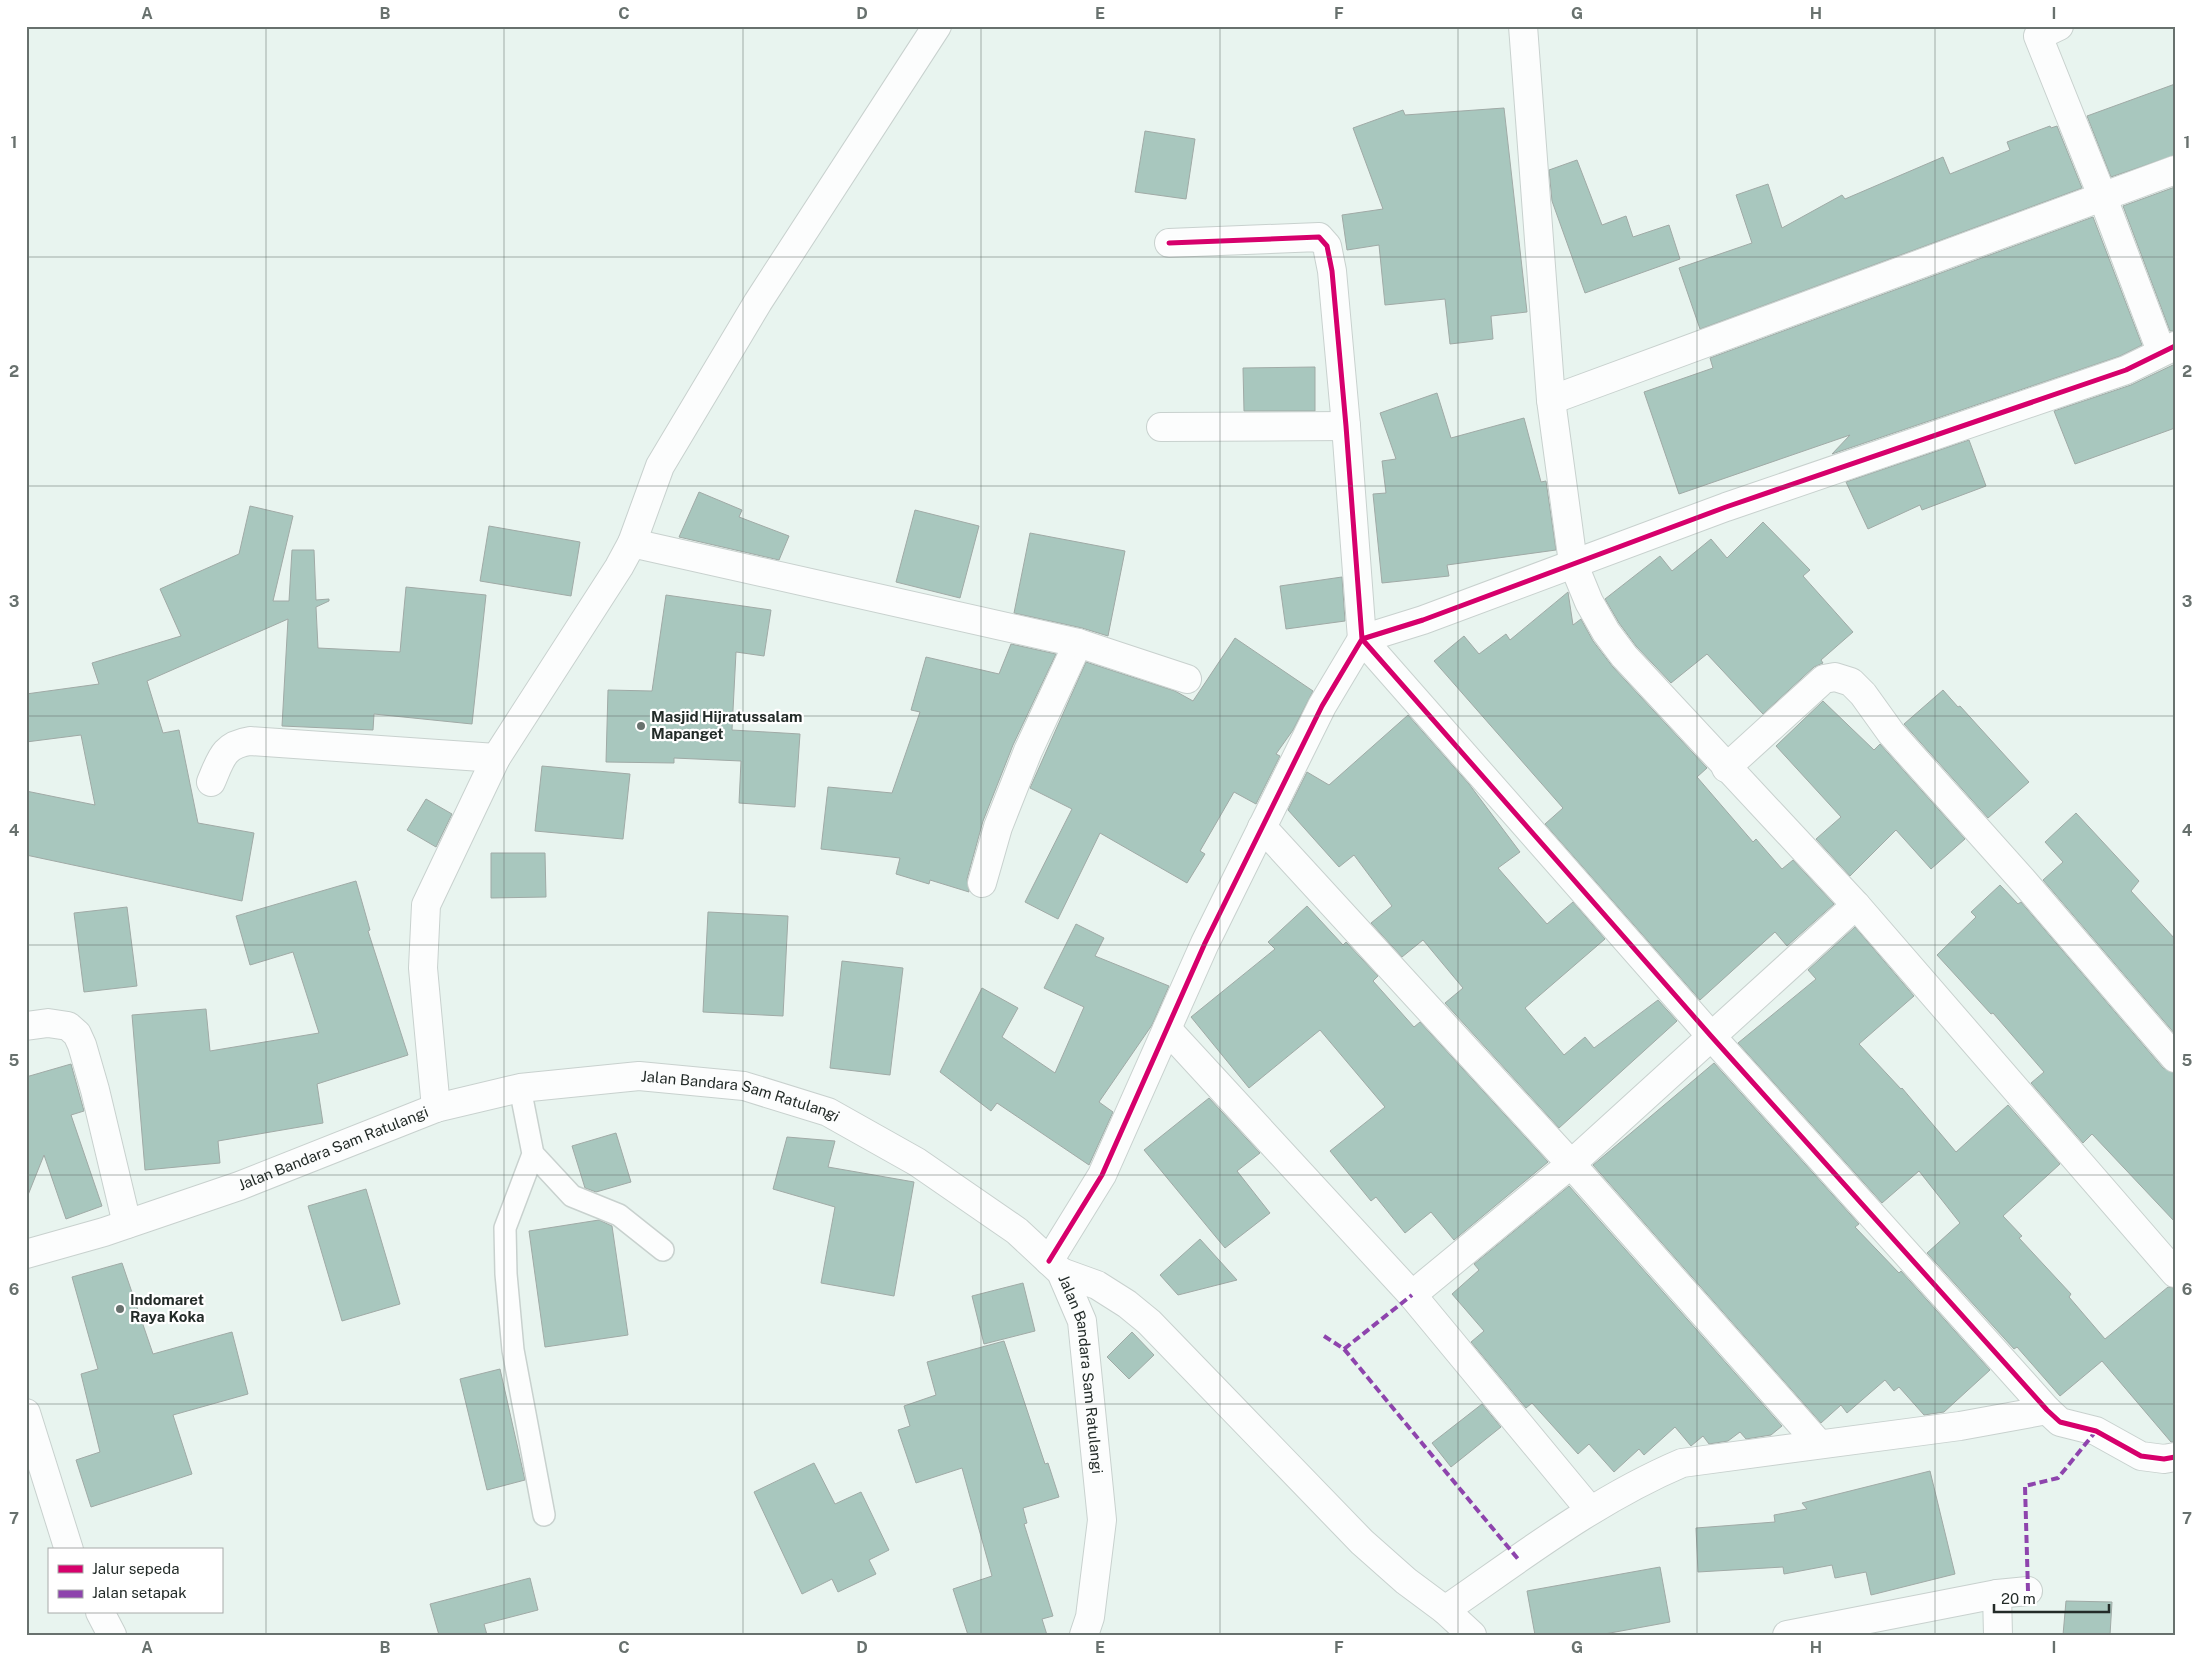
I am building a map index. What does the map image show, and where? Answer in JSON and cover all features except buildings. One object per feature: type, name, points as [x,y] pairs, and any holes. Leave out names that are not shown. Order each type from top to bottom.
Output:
[{"type":"street","points":[[436,1108],[423,968],[426,906],[496,758],[620,567],[632,543],[660,466],[758,302],[937,26]]},
{"type":"street","points":[[1523,26],[1552,400],[1573,563],[1589,602],[1606,632],[1624,656],[1726,768],[1856,905],[2175,1273]]},
{"type":"street","points":[[1362,639],[1423,620],[1726,507],[2126,370],[2168,349],[2103,198],[2043,29]]},
{"type":"street","points":[[1552,400],[2175,170]]},
{"type":"street","points":[[1169,243],[1319,237],[1327,246],[1332,271],[1346,426],[1362,639],[1322,706],[1205,943],[1102,1175],[1055,1266],[1096,1285],[1127,1304],[1149,1322],[1362,1542],[1406,1581],[1445,1610],[1472,1635]]},
{"type":"street","points":[[1161,427],[1346,426]]},
{"type":"street","points":[[632,543],[1078,643],[1187,678]]},
{"type":"street","points":[[1362,639],[1711,1036],[2047,1410],[2060,1422],[2096,1431],[2141,1456],[2164,1459],[2175,1457]]},
{"type":"street","points":[[982,883],[998,828],[1028,751],[1078,643]]},
{"type":"street","points":[[1726,768],[1824,679],[1834,677],[1851,682],[1863,694],[1891,733],[2025,883],[2175,1058]]},
{"type":"street","points":[[211,782],[225,750],[237,743],[250,741],[496,758]]},
{"type":"street","points":[[1262,827],[1571,1164],[1819,1444]]},
{"type":"street","points":[[1412,1295],[1571,1164],[1856,905]]},
{"type":"street","points":[[26,1026],[48,1024],[68,1026],[77,1034],[95,1090],[127,1224]]},
{"type":"street","points":[[1167,1028],[1412,1295],[1590,1510]]},
{"type":"street","name":"Jalan Bandara Sam Ratulangi","points":[[26,1254],[127,1224],[238,1186],[436,1108],[520,1088],[638,1076],[744,1086],[828,1112],[918,1162],[1017,1231],[1055,1266],[1082,1321],[1102,1520],[1090,1617],[1084,1635]]},
{"type":"street","points":[[1445,1610],[1590,1510],[1642,1480],[1682,1462],[1960,1426],[2047,1410]]},
{"type":"street","points":[[26,1413],[68,1548]]},
{"type":"street","points":[[1787,1635],[1997,1594],[2028,1591]]},
{"type":"street","points":[[1997,1594],[1998,1635]]},
{"type":"street","points":[[101,1614],[112,1635]]},
{"type":"lane","points":[[520,1088],[533,1154],[572,1196],[619,1215],[663,1250]]},
{"type":"lane","points":[[533,1154],[505,1228],[513,1350],[544,1514]]},
{"type":"marked path","points":[[1344,1349],[1412,1295]]},
{"type":"marked path","points":[[1324,1336],[1344,1349],[1518,1559]]},
{"type":"marked path","points":[[2028,1591],[2025,1486],[2058,1478],[2096,1431]]},
{"type":"cycle path","points":[[1169,243],[1319,237],[1327,246],[1332,271],[1346,426],[1362,639],[1711,1036],[2047,1410],[2060,1422],[2096,1431],[2141,1456],[2164,1459],[2175,1457]]},
{"type":"cycle path","points":[[1049,1261],[1102,1175],[1205,943],[1322,706],[1362,639],[1423,620],[1726,507],[2126,370],[2175,346]]},
{"type":"place","name":"Masjid Hijratussalam Mapanget","points":[[641,726]]},
{"type":"place","name":"Indomaret Raya Koka","points":[[120,1309]]}]
